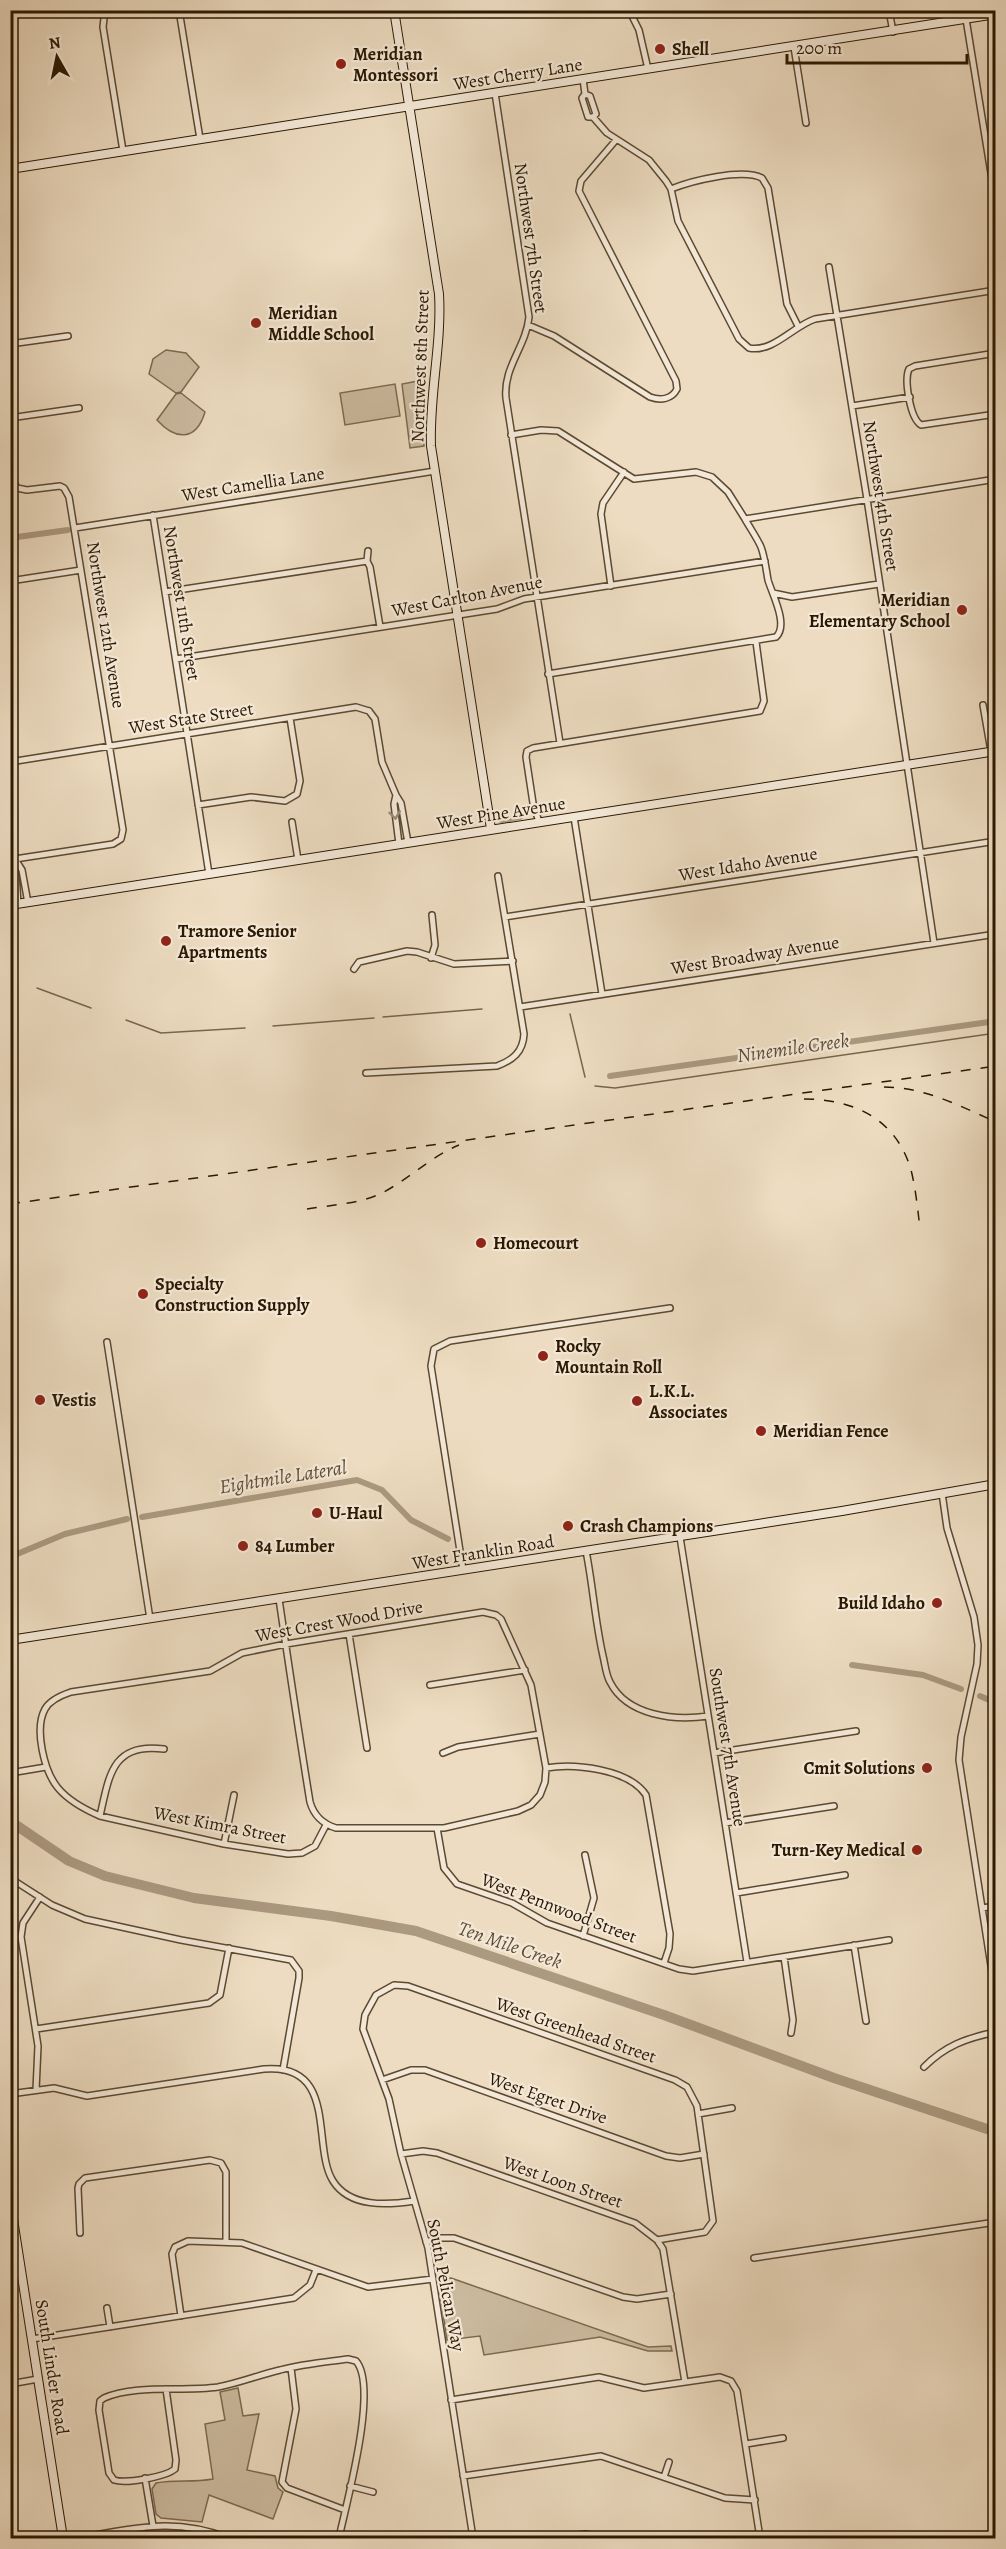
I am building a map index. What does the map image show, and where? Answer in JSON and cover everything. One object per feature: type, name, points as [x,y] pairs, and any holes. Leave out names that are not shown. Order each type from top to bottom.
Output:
[{"type":"street","points":[[105,10],[103,27],[123,151]]},
{"type":"street","points":[[179,10],[200,139]]},
{"type":"street","name":"Northwest 8th Street","points":[[394,10],[439,294],[440,326],[430,429],[491,830]]},
{"type":"street","points":[[629,10],[639,30],[648,69]]},
{"type":"street","points":[[889,10],[893,32]]},
{"type":"street","name":"West Cherry Lane","points":[[10,169],[996,14]]},
{"type":"street","points":[[966,19],[996,204]]},
{"type":"street","points":[[794,47],[806,123]]},
{"type":"street","points":[[583,79],[585,94],[582,98],[588,117],[593,117],[616,140],[648,160],[670,189],[678,221],[739,339],[749,348],[765,347],[798,326],[815,319],[996,290]]},
{"type":"street","name":"Northwest 7th Street","points":[[495,93],[528,300],[528,325],[523,342],[507,374],[506,398],[560,743]]},
{"type":"street","points":[[528,325],[554,336],[650,397],[659,399],[675,394],[676,381],[579,188],[581,181],[616,140]]},
{"type":"street","points":[[670,189],[691,182],[748,174],[762,178],[768,188],[787,304],[798,326]]},
{"type":"street","name":"Northwest 4th Street","points":[[829,267],[867,499],[934,943]]},
{"type":"street","points":[[10,344],[68,336]]},
{"type":"street","points":[[996,353],[911,367],[906,376],[912,417],[921,425],[996,414]]},
{"type":"street","points":[[852,406],[909,397]]},
{"type":"street","points":[[10,418],[79,408]]},
{"type":"street","points":[[511,435],[541,430],[558,431],[634,479],[696,472],[712,477],[728,492],[761,547],[781,626],[779,634],[771,639],[549,674]]},
{"type":"street","name":"Northwest 12th Avenue","points":[[10,469],[17,488],[27,490],[54,486],[64,488],[69,498],[123,830],[121,839],[113,843],[15,859]]},
{"type":"street","name":"West Camellia Lane","points":[[75,528],[435,471]]},
{"type":"street","points":[[611,586],[601,513],[603,503],[624,472]]},
{"type":"street","points":[[745,519],[996,479]]},
{"type":"street","name":"Northwest 11th Street","points":[[153,515],[209,874]]},
{"type":"street","points":[[368,551],[367,561],[380,627]]},
{"type":"street","points":[[165,592],[367,561]]},
{"type":"street","name":"West Carlton Avenue","points":[[176,659],[497,609],[514,601],[536,597],[765,561]]},
{"type":"street","points":[[10,581],[81,570]]},
{"type":"street","points":[[773,593],[792,597],[879,584]]},
{"type":"street","points":[[539,822],[533,803],[527,751],[533,747],[755,713],[763,708],[764,701],[756,642]]},
{"type":"street","points":[[983,705],[993,751],[996,780]]},
{"type":"street","points":[[375,706],[369,711],[375,719],[382,762],[396,795],[394,804],[403,843]]},
{"type":"street","name":"West State Street","points":[[10,762],[356,707],[369,711]]},
{"type":"street","points":[[198,805],[251,797],[285,801],[297,794],[300,781],[290,718]]},
{"type":"street","name":"West Pine Avenue","points":[[14,905],[993,751]]},
{"type":"street","points":[[574,817],[602,994]]},
{"type":"street","points":[[292,822],[298,860]]},
{"type":"street","points":[[10,832],[15,859],[14,905]]},
{"type":"street","name":"West Idaho Avenue","points":[[505,917],[996,841]]},
{"type":"street","points":[[15,859],[22,870],[28,903]]},
{"type":"street","points":[[366,1073],[497,1066],[514,1058],[519,1052],[524,1035],[498,876]]},
{"type":"street","points":[[431,958],[435,945],[432,915]]},
{"type":"street","name":"West Broadway Avenue","points":[[520,1007],[996,934]]},
{"type":"street","points":[[354,969],[359,962],[407,951],[454,964],[513,961]]},
{"type":"street","points":[[463,1570],[431,1366],[434,1349],[450,1341],[670,1308]]},
{"type":"street","points":[[107,1342],[150,1619]]},
{"type":"street","name":"West Franklin Road","points":[[10,1640],[680,1537],[996,1484]]},
{"type":"street","points":[[942,1493],[947,1528],[978,1636],[977,1664],[959,1752],[996,1998]]},
{"type":"street","name":"Southwest 7th Avenue","points":[[680,1537],[747,1962]]},
{"type":"street","points":[[586,1551],[599,1640],[610,1682],[617,1692],[635,1707],[662,1716],[687,1719],[708,1716]]},
{"type":"street","points":[[279,1599],[310,1802],[312,1810],[326,1825],[336,1828],[437,1828],[458,1826],[525,1809],[536,1800],[543,1789],[546,1768],[574,1765],[625,1778],[637,1785],[646,1796],[670,1934],[664,1964]]},
{"type":"street","name":"West Crest Wood Drive","points":[[46,1767],[40,1723],[45,1708],[57,1697],[71,1692],[210,1671],[242,1653],[286,1644],[483,1612],[496,1615],[501,1619],[525,1670],[534,1693],[546,1768]]},
{"type":"street","points":[[349,1634],[367,1748]]},
{"type":"street","points":[[430,1685],[525,1670]]},
{"type":"street","points":[[714,1753],[856,1731]]},
{"type":"street","points":[[443,1753],[458,1747],[540,1734]]},
{"type":"street","points":[[100,1816],[110,1771],[118,1759],[129,1752],[150,1747],[164,1749]]},
{"type":"street","points":[[10,1773],[46,1767]]},
{"type":"street","name":"West Kimra Street","points":[[46,1767],[60,1790],[90,1812],[224,1844],[288,1854],[302,1853],[315,1846],[326,1825]]},
{"type":"street","points":[[224,1844],[234,1795]]},
{"type":"street","points":[[725,1823],[834,1806]]},
{"type":"street","name":"West Pennwood Street","points":[[437,1828],[444,1868],[457,1884],[505,1901],[547,1923],[664,1964],[693,1971],[889,1940]]},
{"type":"street","points":[[583,1936],[594,1898],[585,1855]]},
{"type":"street","points":[[736,1893],[845,1875]]},
{"type":"street","points":[[10,1878],[64,1912],[85,1919],[181,1940],[284,1957],[296,1964],[299,1978],[283,2070]]},
{"type":"street","points":[[36,2090],[38,2053],[36,2029],[21,1937],[23,1923],[40,1898]]},
{"type":"street","points":[[982,1908],[996,1906]]},
{"type":"street","points":[[854,1945],[866,2021]]},
{"type":"street","points":[[36,2029],[209,2003],[215,2000],[222,1988],[229,1948]]},
{"type":"street","points":[[784,1957],[794,2020],[791,2033]]},
{"type":"street","name":"South Pelican Way","points":[[394,1985],[376,1995],[363,2022],[365,2036],[389,2099],[401,2154],[426,2242],[473,2538]]},
{"type":"street","name":"West Greenhead Street","points":[[394,1985],[408,1986],[675,2080],[691,2093],[698,2114],[714,2214],[711,2227],[705,2232],[657,2240]]},
{"type":"street","points":[[924,2067],[939,2053],[955,2043],[996,2032]]},
{"type":"street","points":[[10,2094],[54,2088],[87,2096],[264,2069],[283,2070],[304,2081],[316,2098],[328,2169],[338,2187],[349,2195],[379,2205],[414,2201]]},
{"type":"street","name":"West Egret Drive","points":[[382,2080],[411,2070],[425,2070],[666,2156],[680,2158],[704,2154]]},
{"type":"street","points":[[698,2114],[732,2108]]},
{"type":"street","name":"West Loon Street","points":[[401,2154],[423,2151],[437,2153],[628,2221],[657,2240]]},
{"type":"street","points":[[80,2233],[79,2184],[93,2176],[131,2173],[210,2160],[221,2163],[226,2172],[226,2241]]},
{"type":"street","name":"South Linder Road","points":[[11,2203],[13,2237],[32,2339],[63,2538]]},
{"type":"street","points":[[754,2258],[996,2222]]},
{"type":"street","points":[[426,2242],[447,2237],[465,2241],[630,2299],[671,2294]]},
{"type":"street","points":[[657,2240],[663,2249],[685,2382]]},
{"type":"street","points":[[181,2316],[171,2261],[175,2247],[188,2241],[242,2243],[368,2287],[433,2279]]},
{"type":"street","points":[[32,2339],[294,2298],[310,2285],[316,2270]]},
{"type":"street","points":[[107,2308],[110,2327]]},
{"type":"street","points":[[166,2389],[176,2460],[175,2469],[167,2475],[123,2482],[114,2480],[109,2473],[99,2410],[100,2401],[108,2396],[166,2389],[218,2386],[291,2368],[348,2359],[356,2361],[361,2368],[365,2406],[339,2538]]},
{"type":"street","points":[[291,2368],[296,2409],[282,2482],[286,2488],[345,2510]]},
{"type":"street","points":[[452,2400],[599,2377],[644,2388],[720,2377],[731,2381],[737,2391],[760,2538]]},
{"type":"street","points":[[10,2384],[38,2379]]},
{"type":"street","points":[[746,2444],[783,2438]]},
{"type":"street","points":[[463,2476],[601,2456],[725,2498],[755,2500]]},
{"type":"street","points":[[664,2477],[669,2462]]},
{"type":"street","points":[[145,2478],[153,2526]]},
{"type":"street","points":[[350,2486],[373,2492]]},
{"type":"street","points":[[75,2538],[153,2526],[184,2526],[229,2538]]},
{"type":"street","points":[[119,2532],[120,2538]]},
{"type":"street","points":[[558,2538],[585,2534],[606,2538]]},
{"type":"shaded area","points":[[166,350],[186,353],[199,367],[181,392],[176,393],[149,374],[153,359]]},
{"type":"shaded area","points":[[418,381],[424,446],[410,448],[402,384]]},
{"type":"shaded area","points":[[395,384],[400,416],[345,425],[340,393]]},
{"type":"shaded area","points":[[181,393],[205,412],[196,429],[184,435],[171,431],[157,420],[176,394]]},
{"type":"shaded area","points":[[451,2278],[648,2347],[671,2346],[672,2351],[648,2351],[600,2337],[484,2355],[480,2336],[447,2340],[438,2279]]},
{"type":"shaded area","points":[[238,2388],[243,2416],[259,2414],[247,2470],[275,2476],[278,2488],[283,2492],[273,2519],[209,2495],[202,2522],[161,2518],[156,2514],[152,2489],[156,2483],[213,2479],[205,2424],[225,2420],[220,2392]]},
{"type":"waterway","points":[[10,538],[68,530]]},
{"type":"waterway","points":[[513,818],[520,817]]},
{"type":"waterway","points":[[501,820],[510,819]]},
{"type":"waterway","name":"Ninemile Creek","points":[[37,988],[91,1008]]},
{"type":"waterway","name":"Ninemile Creek","points":[[383,1017],[482,1009]]},
{"type":"waterway","name":"Ninemile Creek","points":[[570,1014],[585,1077]]},
{"type":"waterway","name":"Ninemile Creek","points":[[273,1026],[374,1018]]},
{"type":"waterway","name":"Ninemile Creek","points":[[126,1020],[161,1033],[245,1028]]},
{"type":"waterway","points":[[610,1076],[996,1021]]},
{"type":"waterway","name":"Ninemile Creek","points":[[595,1086],[615,1088],[996,1033]]},
{"type":"waterway","name":"Eightmile Lateral","points":[[142,1517],[357,1480],[382,1490],[411,1520],[448,1539]]},
{"type":"waterway","name":"Eightmile Lateral","points":[[10,1557],[65,1534],[127,1519]]},
{"type":"waterway","name":"Eightmile Lateral","points":[[852,1665],[923,1675],[961,1689]]},
{"type":"waterway","name":"Eightmile Lateral","points":[[980,1696],[996,1703]]},
{"type":"waterway","name":"Ten Mile Creek","points":[[10,1821],[69,1861],[105,1876],[194,1898],[331,1916],[416,1931],[664,2015],[834,2078],[996,2132]]},
{"type":"railway","points":[[10,1204],[996,1066]]},
{"type":"railway","points":[[884,1087],[928,1094],[996,1122]]},
{"type":"railway","points":[[804,1099],[841,1103],[858,1109],[886,1127],[906,1156],[912,1174],[920,1229]]},
{"type":"railway","points":[[307,1209],[353,1202],[380,1194],[459,1145]]},
{"type":"place","name":"Shell","points":[[660,49]]},
{"type":"place","name":"Meridian Montessori","points":[[341,64]]},
{"type":"place","name":"Meridian Middle School","points":[[256,323]]},
{"type":"place","name":"Meridian Elementary School","points":[[962,610]]},
{"type":"place","name":"Tramore Senior Apartments","points":[[166,941]]},
{"type":"place","name":"Homecourt","points":[[481,1243]]},
{"type":"place","name":"Specialty Construction Supply","points":[[143,1294]]},
{"type":"place","name":"Rocky Mountain Roll","points":[[543,1356]]},
{"type":"place","name":"Vestis","points":[[40,1400]]},
{"type":"place","name":"L.K.L. Associates","points":[[637,1401]]},
{"type":"place","name":"Meridian Fence","points":[[761,1431]]},
{"type":"place","name":"U-Haul","points":[[317,1513]]},
{"type":"place","name":"Crash Champions","points":[[568,1526]]},
{"type":"place","name":"84 Lumber","points":[[243,1546]]},
{"type":"place","name":"Build Idaho","points":[[937,1603]]},
{"type":"place","name":"Cmit Solutions","points":[[927,1768]]},
{"type":"place","name":"Turn-Key Medical","points":[[917,1850]]}]
